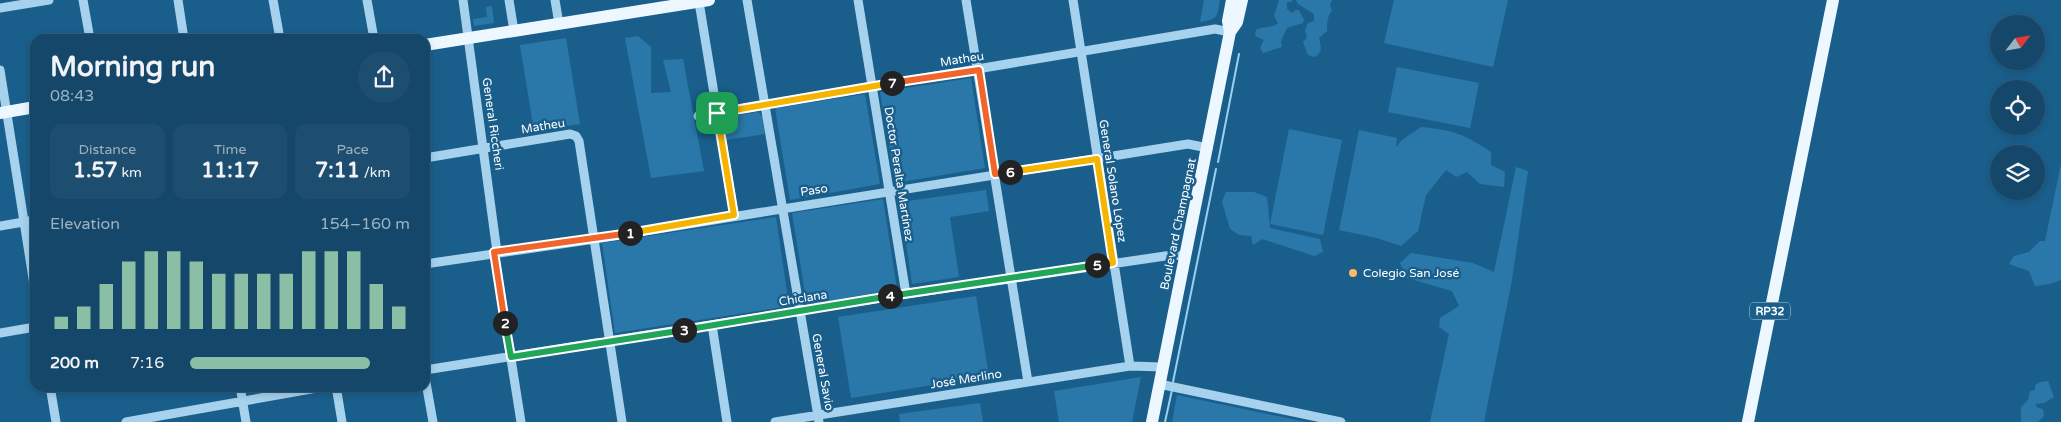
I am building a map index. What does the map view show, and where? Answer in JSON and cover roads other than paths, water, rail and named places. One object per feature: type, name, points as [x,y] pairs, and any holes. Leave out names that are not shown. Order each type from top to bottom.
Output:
[{"type":"main road","name":"Boulevard Champagnat","points":[[1152,422],[1230,32],[1228,20],[1232,0]]},
{"type":"main road","name":"Boulevard Champagnat","points":[[1230,32],[1237,22],[1242,0]]},
{"type":"main road","name":"RP32","points":[[1748,422],[1834,0]]},
{"type":"main road","points":[[430,44],[559,24],[647,5],[704,1]]},
{"type":"main road","points":[[3,112],[30,108]]},
{"type":"street","points":[[0,8],[49,0]]},
{"type":"street","points":[[83,0],[89,34]]},
{"type":"street","points":[[178,0],[183,34]]},
{"type":"street","points":[[273,0],[279,34]]},
{"type":"street","points":[[367,0],[373,34]]},
{"type":"street","name":"General Riccheri","points":[[463,0],[496,252],[522,422]]},
{"type":"street","points":[[509,0],[514,31]]},
{"type":"street","points":[[555,0],[559,24]]},
{"type":"street","name":"General Savio","points":[[748,0],[818,419]]},
{"type":"street","name":"Doctor Peralta Martínez","points":[[858,0],[906,294]]},
{"type":"street","points":[[966,0],[979,70],[1028,382]]},
{"type":"street","name":"General Solano López","points":[[1073,0],[1130,366]]},
{"type":"street","points":[[704,1],[717,113],[734,215]]},
{"type":"street","name":"Matheu","points":[[698,116],[979,70],[1215,28],[1230,32]]},
{"type":"street","points":[[0,70],[3,112],[30,260]]},
{"type":"street","name":"Matheu","points":[[430,157],[570,134],[576,136],[579,141],[595,239]]},
{"type":"street","name":"Paso","points":[[430,263],[595,239],[734,215],[1188,144],[1208,148]]},
{"type":"street","points":[[0,226],[30,221]]},
{"type":"street","points":[[595,239],[622,422]]},
{"type":"street","name":"Chiclana","points":[[430,371],[906,294],[1113,263],[1172,255],[1185,256]]},
{"type":"street","points":[[712,325],[727,422]]},
{"type":"street","points":[[0,333],[30,328]]},
{"type":"street","name":"José Merlino","points":[[775,422],[818,419],[1130,366],[1162,368]]},
{"type":"street","points":[[1159,384],[1341,422]]},
{"type":"street","points":[[51,392],[56,422]]},
{"type":"street","points":[[241,392],[246,422]]},
{"type":"street","points":[[126,422],[294,392]]},
{"type":"street","points":[[337,392],[342,422]]},
{"type":"street","points":[[429,392],[433,422]]},
{"type":"waterway","points":[[1218,162],[1239,54]]},
{"type":"waterway","points":[[1173,382],[1216,169]]},
{"type":"waterway","points":[[1165,422],[1172,390]]},
{"type":"place","name":"Colegio San José","points":[[1353,273]]}]
